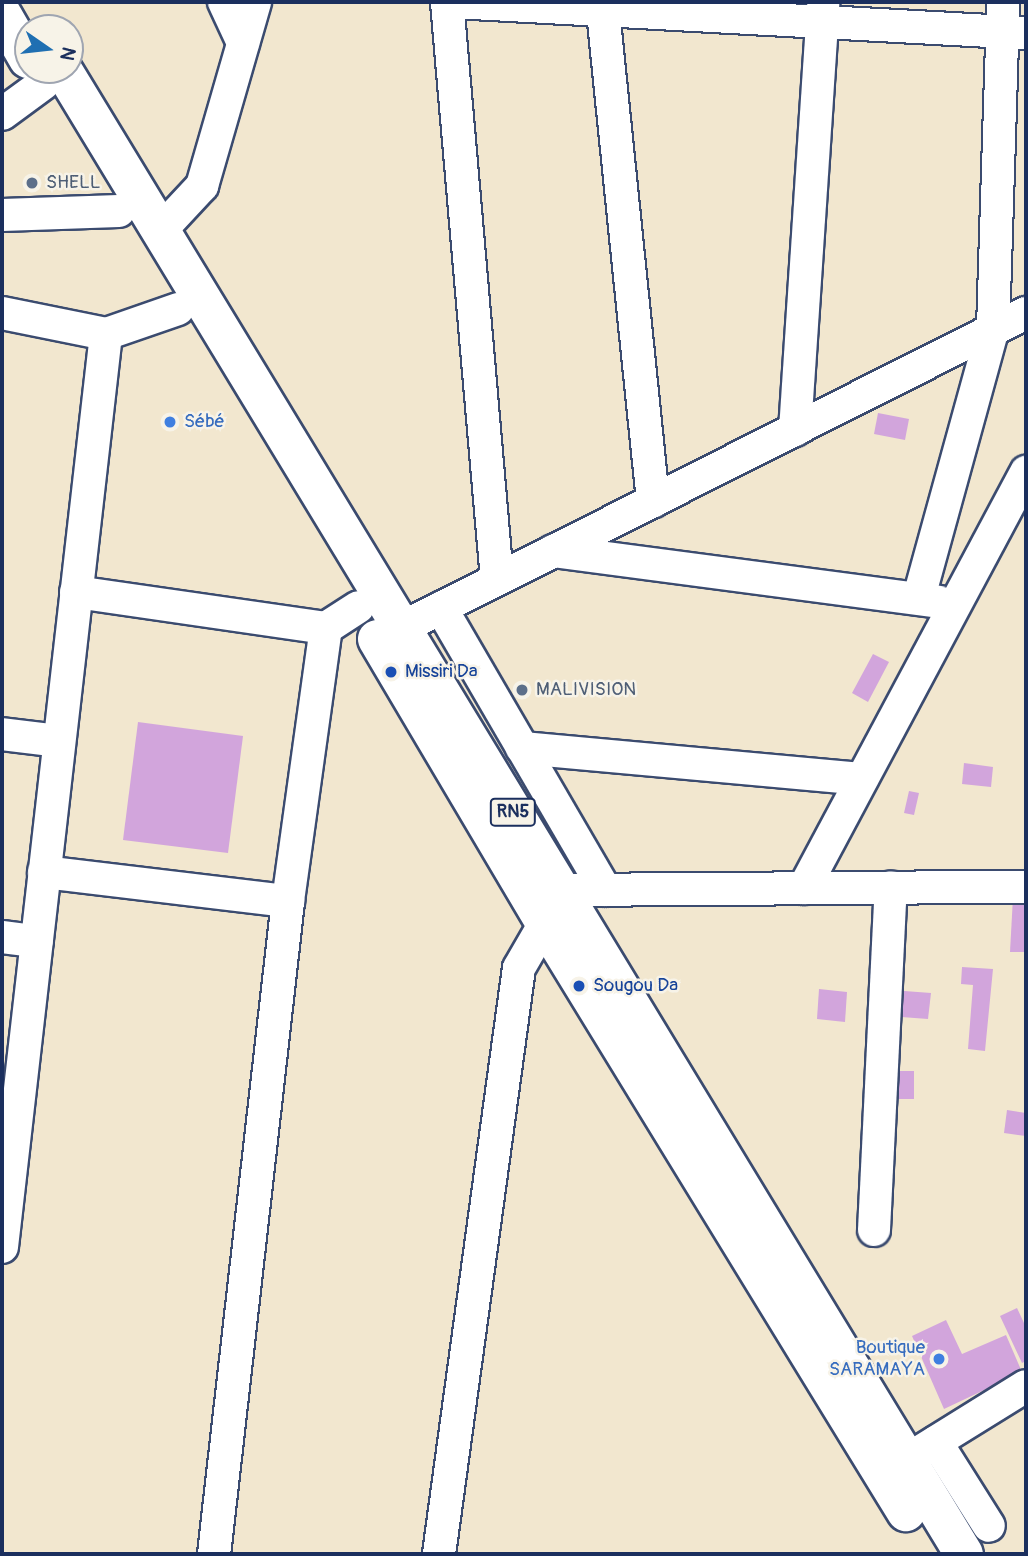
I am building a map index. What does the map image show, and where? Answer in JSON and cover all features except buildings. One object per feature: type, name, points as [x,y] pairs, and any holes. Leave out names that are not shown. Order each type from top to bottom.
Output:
[{"type":"highway","name":"RN5","points":[[2,14],[14,32]]},
{"type":"highway","name":"RN5","points":[[47,84],[118,211],[358,607],[552,906],[920,1451],[964,1554]]},
{"type":"highway","name":"RN5","points":[[51,84],[160,231],[401,628],[552,906],[883,1476],[934,1554]]},
{"type":"street","points":[[224,2],[243,43]]},
{"type":"street","points":[[160,231],[202,186],[255,2]]},
{"type":"street","points":[[447,2],[497,579]]},
{"type":"street","points":[[454,2],[822,12],[1010,22],[993,329],[919,597]]},
{"type":"street","points":[[601,6],[653,501]]},
{"type":"street","points":[[794,430],[822,12]]},
{"type":"street","points":[[2,114],[19,84]]},
{"type":"street","points":[[2,215],[118,211]]},
{"type":"street","points":[[2,313],[106,334],[178,309]]},
{"type":"street","points":[[401,628],[1026,313]]},
{"type":"street","points":[[2,1247],[106,334]]},
{"type":"street","points":[[804,888],[1026,472]]},
{"type":"street","points":[[553,551],[919,597],[954,605]]},
{"type":"street","points":[[76,592],[326,628],[358,607]]},
{"type":"street","points":[[440,608],[605,890]]},
{"type":"street","points":[[214,1554],[288,901],[326,628]]},
{"type":"street","points":[[2,734],[59,741]]},
{"type":"street","points":[[523,748],[862,779]]},
{"type":"street","points":[[44,872],[288,901]]},
{"type":"street","points":[[874,1230],[891,887]]},
{"type":"street","points":[[439,1554],[519,968],[552,906],[605,890],[1026,887]]},
{"type":"street","points":[[2,937],[37,941]]},
{"type":"street","points":[[989,1526],[920,1451],[1026,1386]]},
{"type":"place","name":"SHELL","points":[[32,183]]},
{"type":"place","name":"Sébé","points":[[170,422]]},
{"type":"place","name":"Missiri Da","points":[[391,672]]},
{"type":"place","name":"MALIVISION","points":[[522,690]]},
{"type":"place","name":"Sougou Da","points":[[579,986]]},
{"type":"place","name":"Boutique SARAMAYA","points":[[939,1359]]}]
